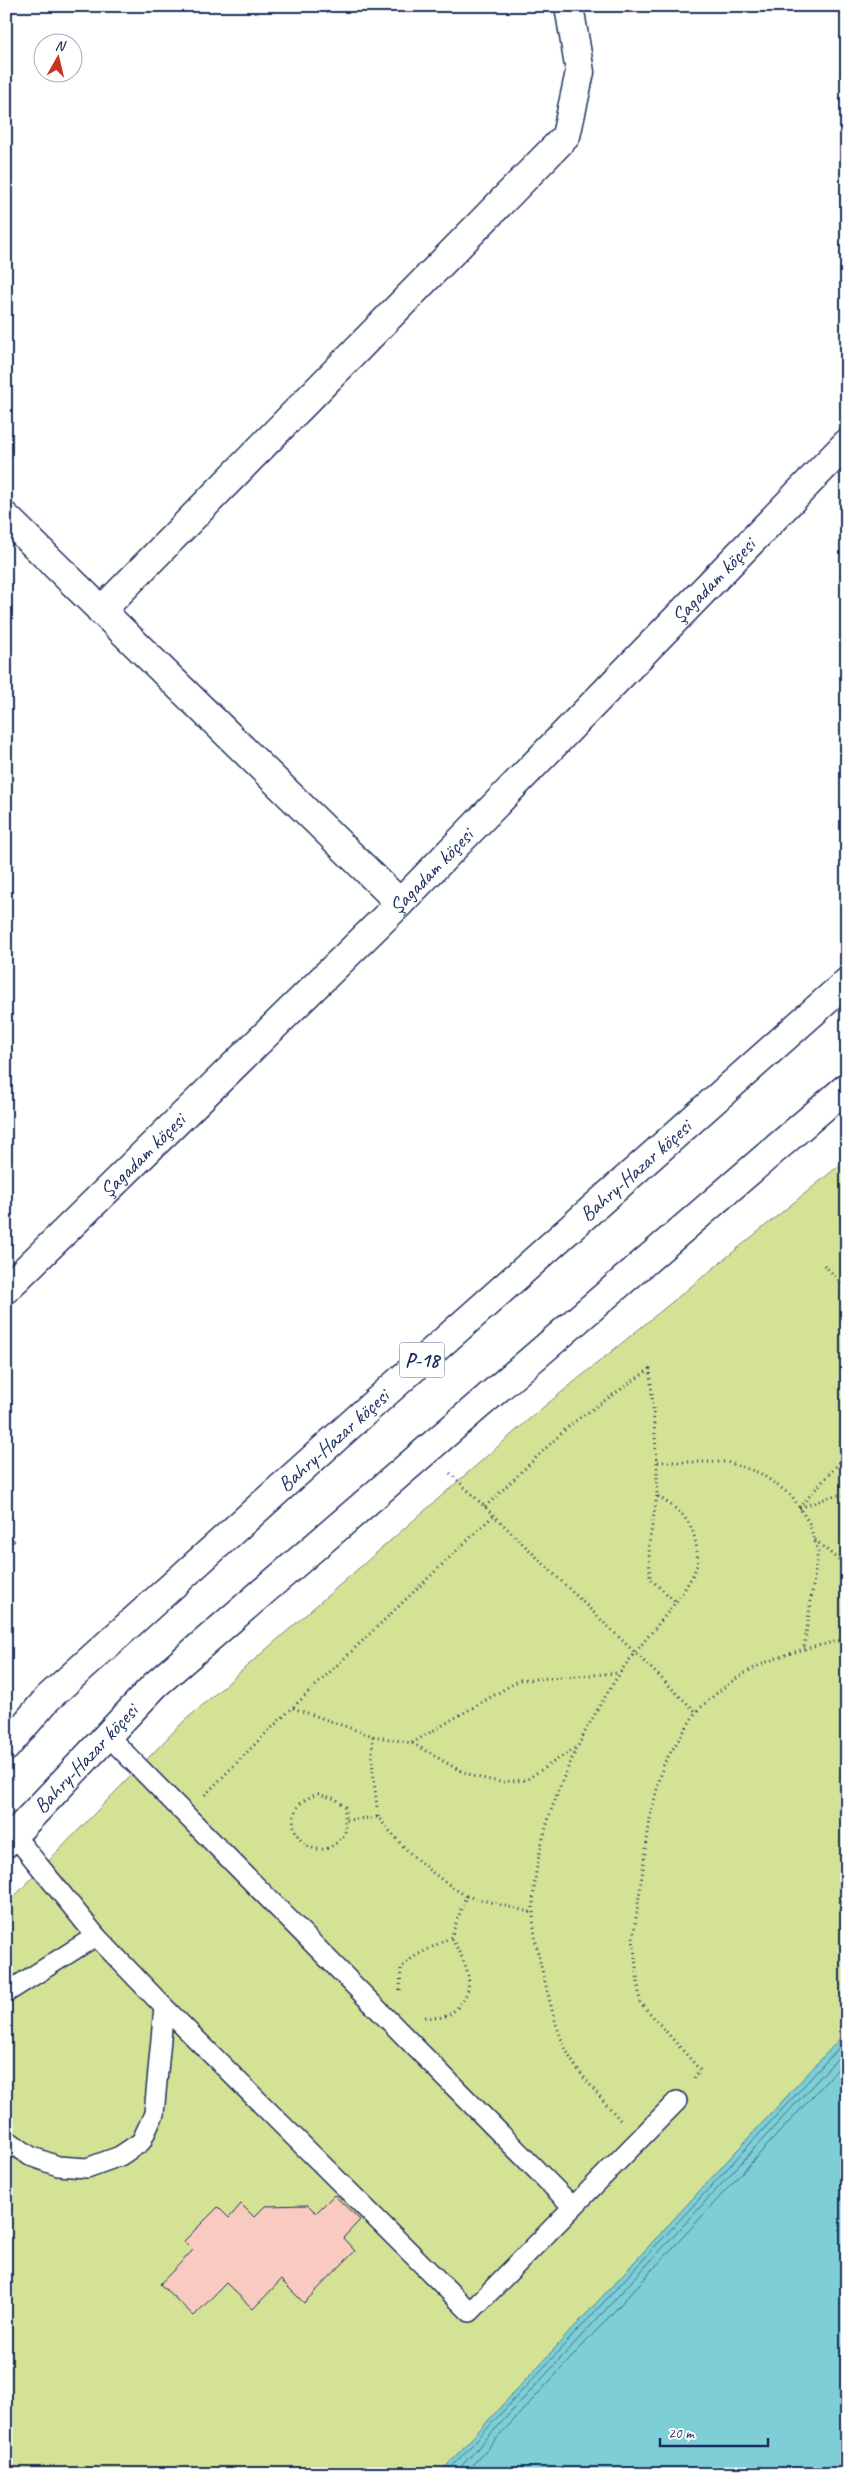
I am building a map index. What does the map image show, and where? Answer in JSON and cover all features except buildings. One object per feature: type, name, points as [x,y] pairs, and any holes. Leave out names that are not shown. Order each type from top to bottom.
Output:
[{"type":"main road","points":[[102,611],[566,136],[580,72],[569,6]]},
{"type":"main road","name":"Şagadam köçesi","points":[[6,1289],[400,903],[847,443]]},
{"type":"main road","points":[[6,517],[400,903]]},
{"type":"main road","name":"Bahry-Hazar köçesi","points":[[6,1747],[56,1692],[394,1386],[847,982]]},
{"type":"main road","name":"Bahry-Hazar köçesi","points":[[10,1839],[155,1685],[847,1087]]},
{"type":"lane","points":[[108,1736],[573,2207]]},
{"type":"lane","points":[[10,1839],[96,1936],[164,2007],[470,2312],[677,2100]]},
{"type":"lane","points":[[6,1993],[96,1936]]},
{"type":"lane","points":[[6,2139],[30,2156],[58,2166],[87,2168],[120,2156],[141,2142],[155,2107],[164,2007]]},
{"type":"path","points":[[824,1265],[847,1288]]},
{"type":"path","points":[[485,1507],[570,1424],[650,1369],[657,1462],[657,1496],[649,1545],[650,1580],[675,1601]]},
{"type":"path","points":[[426,1450],[696,1712]]},
{"type":"path","points":[[799,1508],[847,1454]]},
{"type":"path","points":[[657,1462],[727,1462],[760,1473],[792,1496],[809,1523],[818,1551],[804,1648]]},
{"type":"path","points":[[799,1508],[835,1495],[847,1495]]},
{"type":"path","points":[[637,2141],[574,2063],[555,2020],[542,1969],[533,1913],[536,1871],[550,1817],[578,1745],[601,1702],[620,1673],[634,1652],[689,1582],[698,1563],[695,1532],[677,1508],[657,1496]]},
{"type":"path","points":[[186,1815],[293,1708],[494,1516]]},
{"type":"path","points":[[814,1540],[847,1567]]},
{"type":"path","points":[[677,2100],[700,2070],[640,2002],[633,1939],[651,1812],[664,1763],[696,1712],[718,1690],[748,1669],[804,1648],[847,1639]]},
{"type":"path","points":[[412,1743],[520,1680],[620,1673]]},
{"type":"path","points":[[293,1708],[373,1736],[412,1743],[459,1770],[476,1777],[500,1782],[526,1780],[578,1745]]},
{"type":"path","points":[[373,1736],[372,1761],[378,1817],[411,1856],[433,1875],[466,1896],[533,1913]]},
{"type":"path","points":[[318,1794],[336,1799],[346,1807],[346,1820],[345,1834],[334,1846],[324,1849],[305,1845],[295,1832],[293,1823],[297,1808],[302,1801],[318,1794]]},
{"type":"path","points":[[346,1820],[378,1817]]},
{"type":"path","points":[[402,1996],[399,1985],[401,1968],[412,1958],[451,1937],[466,1896]]},
{"type":"path","points":[[420,2016],[437,2019],[450,2015],[464,2000],[467,1993],[470,1985],[467,1968],[451,1937]]},
{"type":"green space","points":[[847,1159],[847,2031],[439,2474],[6,2474],[6,1905],[182,1723],[535,1414]]},
{"type":"water","points":[[847,2031],[847,2474],[439,2474]]}]
